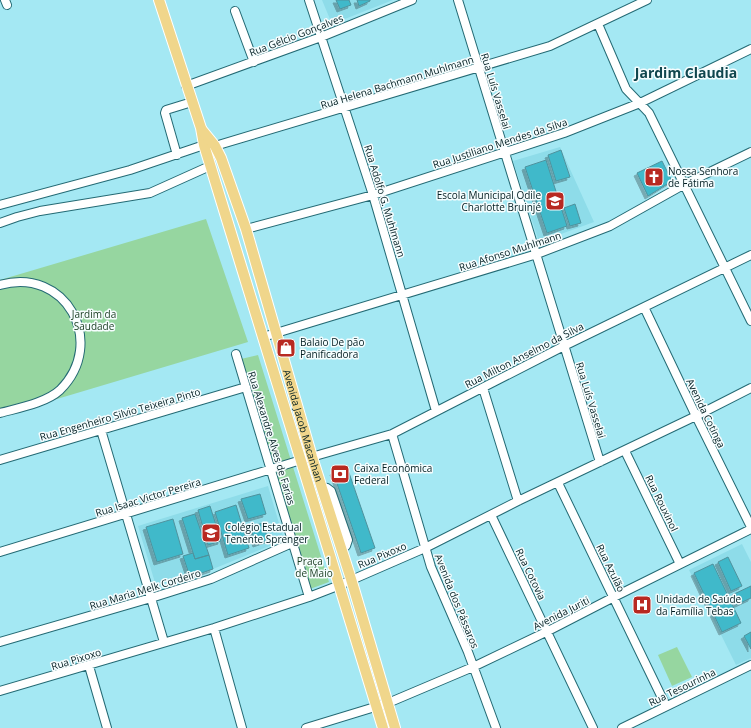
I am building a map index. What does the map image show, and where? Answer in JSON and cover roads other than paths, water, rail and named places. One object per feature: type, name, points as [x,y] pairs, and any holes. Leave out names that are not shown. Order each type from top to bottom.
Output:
[{"type":"main road","name":"Avenida Jacob Macanhan","points":[[159,0],[201,128],[209,163],[383,728]]},
{"type":"main road","name":"Avenida Jacob Macanhan","points":[[201,128],[215,146],[224,165],[246,229],[312,457],[351,579],[395,728]]},
{"type":"main road","points":[[209,163],[215,146]]},
{"type":"street","name":"Rua Adolfo G. Muhlmann","points":[[309,0],[373,195],[436,411]]},
{"type":"street","name":"Rua Gélcio Gonçalves","points":[[186,86],[322,37],[412,0]]},
{"type":"street","name":"Rua Luís Vasselai","points":[[458,0],[600,462]]},
{"type":"street","name":"Rua Helena Bachmann Muhlmann","points":[[215,146],[550,46],[647,0]]},
{"type":"street","points":[[235,11],[254,62]]},
{"type":"street","points":[[598,24],[626,89],[649,113],[726,267],[751,321]]},
{"type":"street","name":"Rua Justiliano Mendes da Silva","points":[[246,229],[373,195],[564,133],[640,103],[751,49]]},
{"type":"street","points":[[177,155],[165,113],[166,110],[192,102]]},
{"type":"street","points":[[0,206],[130,170],[204,145]]},
{"type":"street","name":"Rua Afonso Muhlmann","points":[[263,337],[536,254],[610,226],[685,184],[751,152]]},
{"type":"street","points":[[0,223],[17,216],[40,211],[150,193],[209,163]]},
{"type":"street","name":"Rua Milton Anselmo da Silva","points":[[301,460],[392,434],[564,346],[751,255]]},
{"type":"street","points":[[0,285],[20,282],[39,285],[56,294],[67,304],[73,314],[80,335],[80,354],[74,371],[59,391],[46,399],[0,413]]},
{"type":"street","name":"Avenida Cotinga","points":[[644,307],[751,528]]},
{"type":"street","name":"Rua Alexandre Alves de Farias","points":[[236,354],[309,597]]},
{"type":"street","name":"Rua Engenheiro Silvio Teixeira Pinto","points":[[0,460],[246,387]]},
{"type":"street","points":[[483,388],[518,501]]},
{"type":"street","name":"Rua Pixoxo","points":[[0,692],[214,628],[309,597],[340,585],[425,548],[518,501],[558,483],[751,388]]},
{"type":"street","points":[[101,430],[164,642]]},
{"type":"street","name":"Avenida dos Pássaros","points":[[392,434],[431,567],[473,667],[496,728]]},
{"type":"street","name":"Rua Rouxinol","points":[[625,450],[680,564]]},
{"type":"street","name":"Rua Isaac Victor Pereira","points":[[0,552],[301,460]]},
{"type":"street","name":"Rua Azulão","points":[[558,483],[666,706]]},
{"type":"street","name":"Rua Cotovia","points":[[491,515],[548,631],[593,728]]},
{"type":"street","name":"Avenida Juriti","points":[[306,728],[377,708],[473,667],[548,631],[751,528]]},
{"type":"street","name":"Rua Maria Melk Cordeiro","points":[[0,642],[212,579],[292,543]]},
{"type":"street","points":[[214,628],[242,728]]},
{"type":"street","name":"Rua Tesourinha","points":[[622,728],[751,665]]},
{"type":"street","points":[[89,666],[107,728]]},
{"type":"place","name":"Nossa Senhora de Fátima","points":[[654,177]]},
{"type":"place","name":"Escola Municipal Odile Charlotte Bruinjé","points":[[555,201]]},
{"type":"place","name":"Balaio De pão Panificadora","points":[[286,348]]},
{"type":"place","name":"Caixa Econômica Federal","points":[[340,474]]},
{"type":"place","name":"Colégio Estadual Tenente Sprenger","points":[[211,533]]},
{"type":"place","name":"Unidade de Saúde da Família Tebas","points":[[642,605]]},
{"type":"district","name":"Jardim Claudia","points":[[686,72]]},
{"type":"park label","name":"Jardim da Saudade","points":[[94,320]]},
{"type":"park label","name":"Praça 1 de Maio","points":[[314,566]]}]
